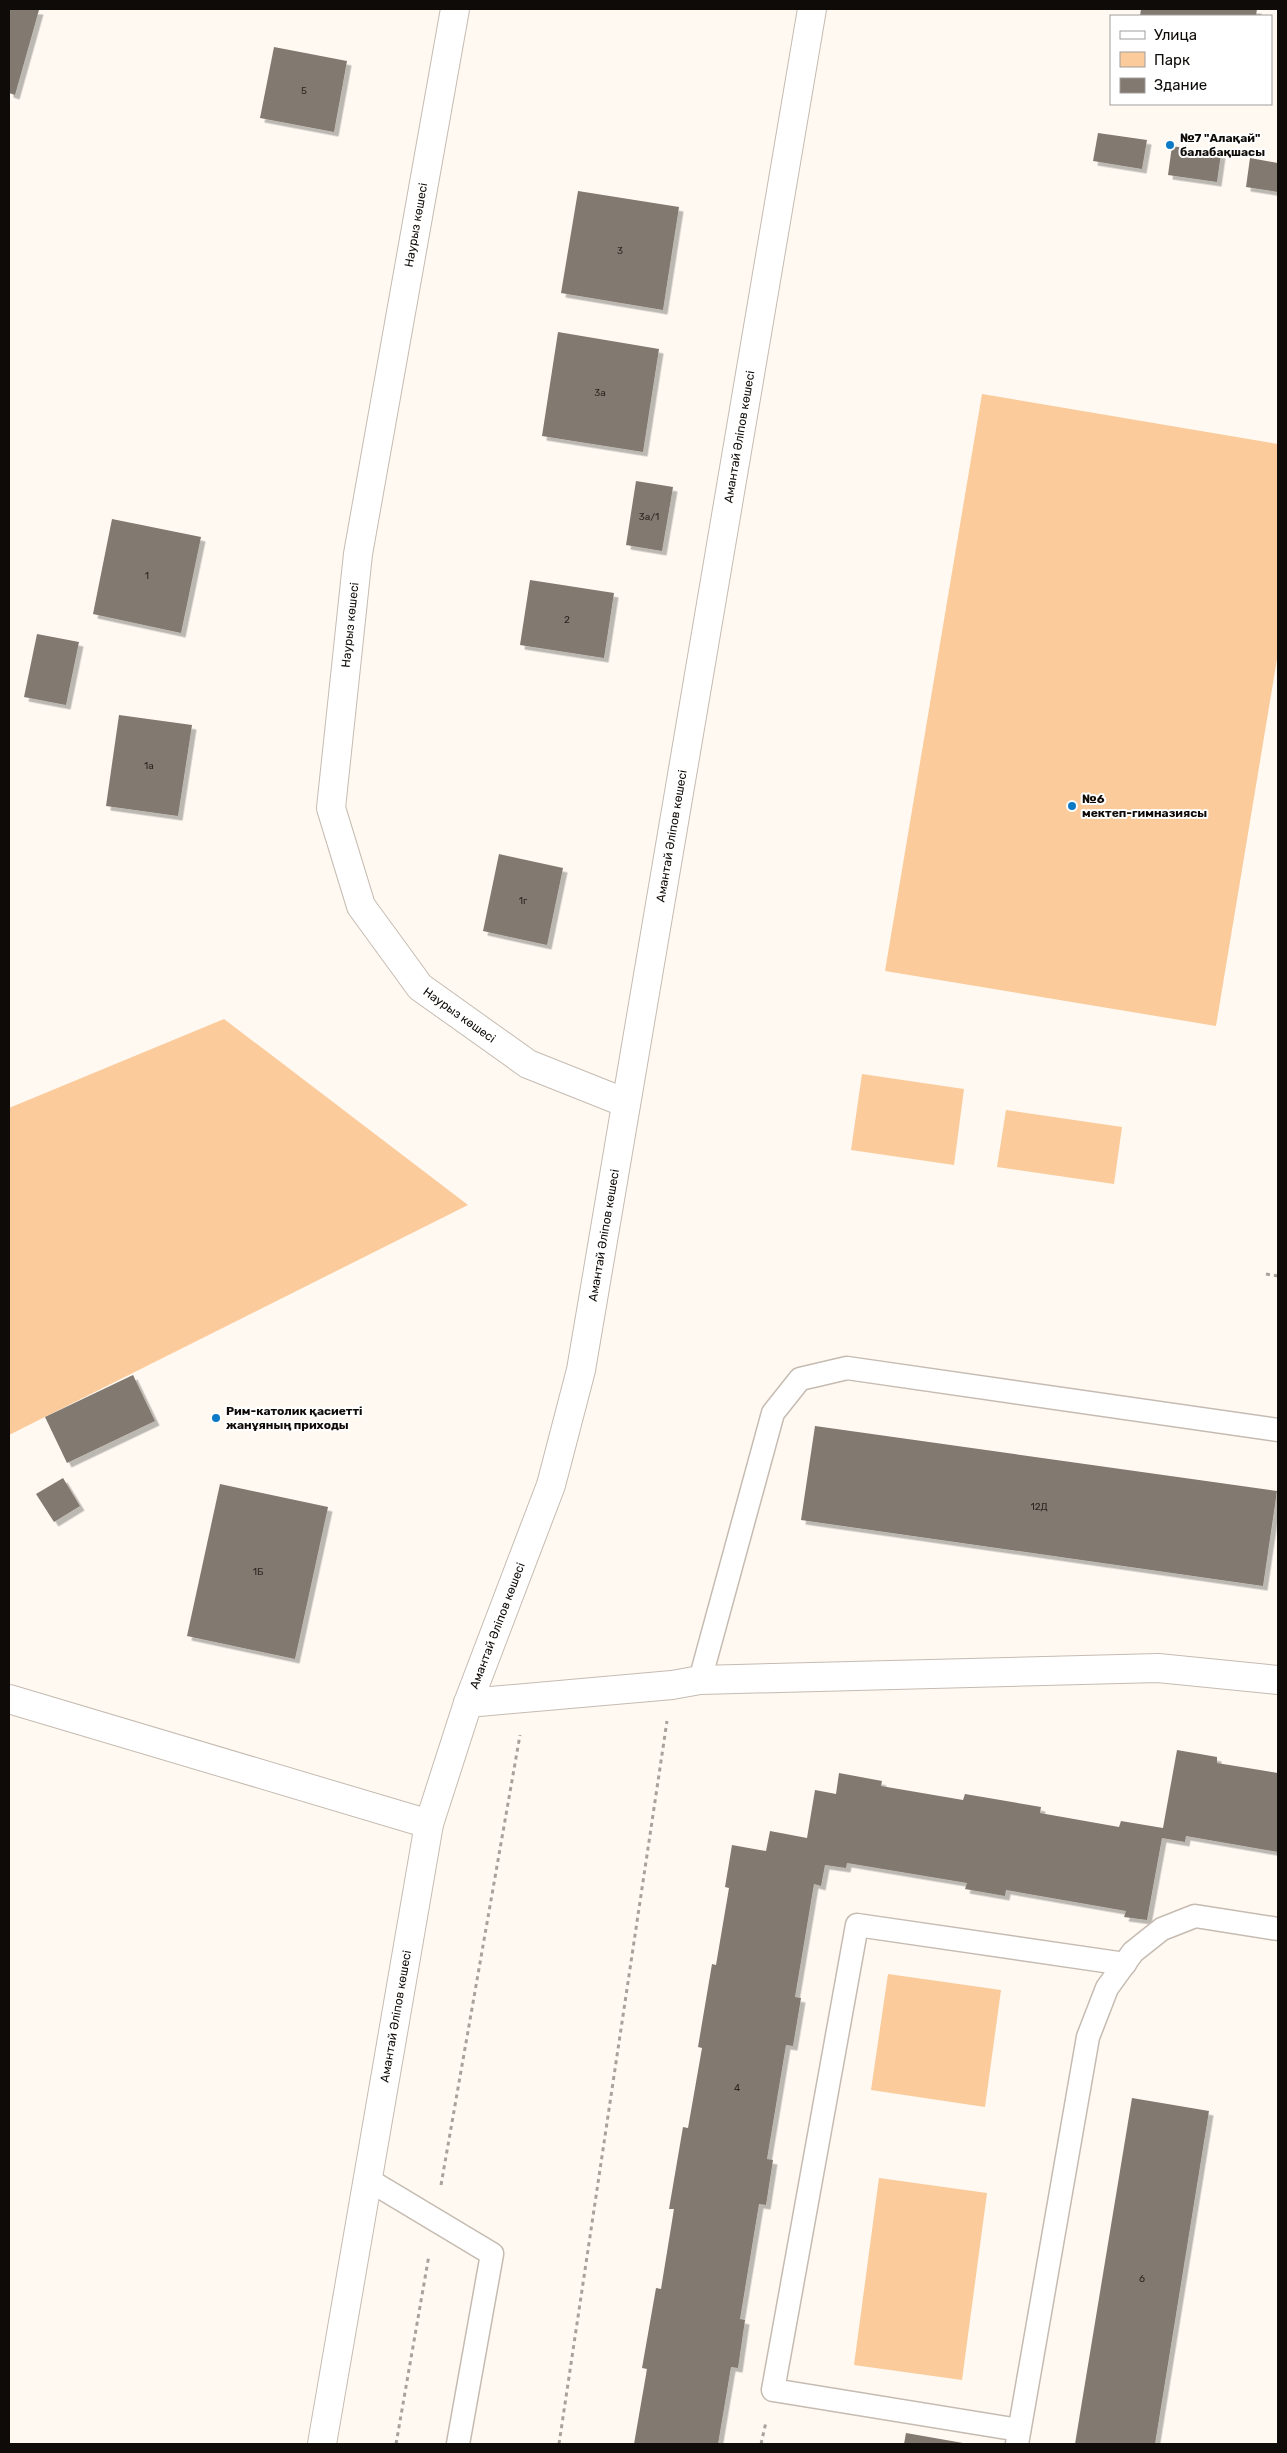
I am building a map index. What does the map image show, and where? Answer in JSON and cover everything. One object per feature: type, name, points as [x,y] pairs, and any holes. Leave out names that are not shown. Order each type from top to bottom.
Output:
[{"type":"street","name":"Наурыз көшесі","points":[[455,9],[358,554],[331,808],[361,906],[420,987],[528,1064],[626,1103]]},
{"type":"street","name":"Амантай Әліпов көшесі","points":[[322,2444],[429,1824],[468,1703],[551,1485],[581,1370],[812,9]]},
{"type":"street","points":[[468,1703],[672,1685],[700,1680],[1158,1668],[1278,1680]]},
{"type":"street","points":[[9,1699],[429,1824]]},
{"type":"lane","points":[[700,1680],[773,1413],[800,1379],[847,1368],[1278,1430]]},
{"type":"lane","points":[[1125,1964],[857,1924],[773,2390],[1018,2437],[1088,2037],[1107,1988],[1125,1964],[1133,1952],[1162,1929],[1195,1916],[1278,1929]]},
{"type":"lane","points":[[367,2179],[435,2222],[492,2254],[458,2444]]},
{"type":"path","points":[[1266,1274],[1278,1276]]},
{"type":"path","points":[[559,2444],[672,1685]]},
{"type":"path","points":[[396,2444],[526,1698]]},
{"type":"green space","points":[[982,394],[1278,444],[1278,653],[1216,1026],[885,971]]},
{"type":"green space","points":[[224,1019],[468,1205],[9,1435],[9,1108]]},
{"type":"green space","points":[[862,1074],[964,1089],[954,1165],[851,1150]]},
{"type":"green space","points":[[1006,1110],[1122,1127],[1114,1184],[997,1167]]},
{"type":"green space","points":[[888,1974],[1001,1990],[985,2107],[871,2090]]},
{"type":"green space","points":[[879,2178],[987,2193],[962,2380],[854,2365]]},
{"type":"building","points":[[9,9],[39,10],[15,95],[9,93]]},
{"type":"building","points":[[1141,9],[1257,9],[1256,15],[1140,15]]},
{"type":"building","points":[[274,47],[347,61],[334,132],[260,118]]},
{"type":"building","points":[[1098,133],[1147,140],[1142,169],[1093,161]]},
{"type":"building","points":[[1172,146],[1221,154],[1217,182],[1168,175]]},
{"type":"building","points":[[1250,158],[1278,163],[1278,192],[1246,187]]},
{"type":"building","points":[[578,191],[679,207],[663,310],[561,293]]},
{"type":"building","points":[[558,332],[659,349],[643,452],[542,436]]},
{"type":"building","points":[[636,481],[673,487],[662,551],[626,545]]},
{"type":"building","points":[[112,519],[201,537],[181,633],[93,614]]},
{"type":"building","points":[[530,580],[614,593],[604,658],[520,645]]},
{"type":"building","points":[[37,634],[79,642],[66,705],[24,697]]},
{"type":"building","points":[[119,715],[192,725],[178,816],[106,806]]},
{"type":"building","points":[[499,854],[563,868],[547,945],[483,931]]},
{"type":"building","points":[[133,1375],[155,1421],[67,1463],[45,1417]]},
{"type":"building","points":[[815,1426],[1277,1491],[1263,1586],[801,1520]]},
{"type":"building","points":[[63,1478],[80,1506],[54,1522],[36,1494]]},
{"type":"building","points":[[220,1484],[328,1507],[295,1659],[187,1636]]},
{"type":"building","points":[[1177,1750],[1217,1757],[1217,1763],[1278,1773],[1278,1852],[1186,1836],[1185,1842],[1162,1838],[1147,1920],[1124,1917],[1126,1911],[1006,1890],[1005,1896],[965,1889],[967,1883],[847,1863],[846,1868],[825,1865],[821,1886],[814,1884],[795,1997],[801,1998],[793,2046],[786,2045],[767,2159],[773,2160],[766,2205],[759,2204],[740,2319],[745,2320],[738,2368],[731,2367],[718,2444],[634,2444],[647,2369],[642,2368],[656,2288],[661,2289],[674,2209],[669,2209],[683,2127],[688,2128],[702,2048],[698,2047],[712,1964],[716,1965],[729,1888],[725,1887],[732,1845],[766,1851],[770,1831],[807,1838],[815,1790],[836,1794],[839,1773],[882,1781],[881,1786],[963,1800],[965,1794],[1041,1807],[1040,1813],[1119,1827],[1121,1821],[1163,1828]]},
{"type":"building","points":[[1132,2098],[1209,2111],[1155,2444],[1075,2444]]},
{"type":"building","points":[[906,2433],[963,2443],[963,2444],[904,2444]]},
{"type":"place","name":"№7 \"Алақай\" балабақшасы","points":[[1170,145]]},
{"type":"place","name":"№6 мектеп-гимназиясы","points":[[1072,806]]},
{"type":"place","name":"Рим-католик қасиетті жанұяның приходы","points":[[216,1418]]}]
